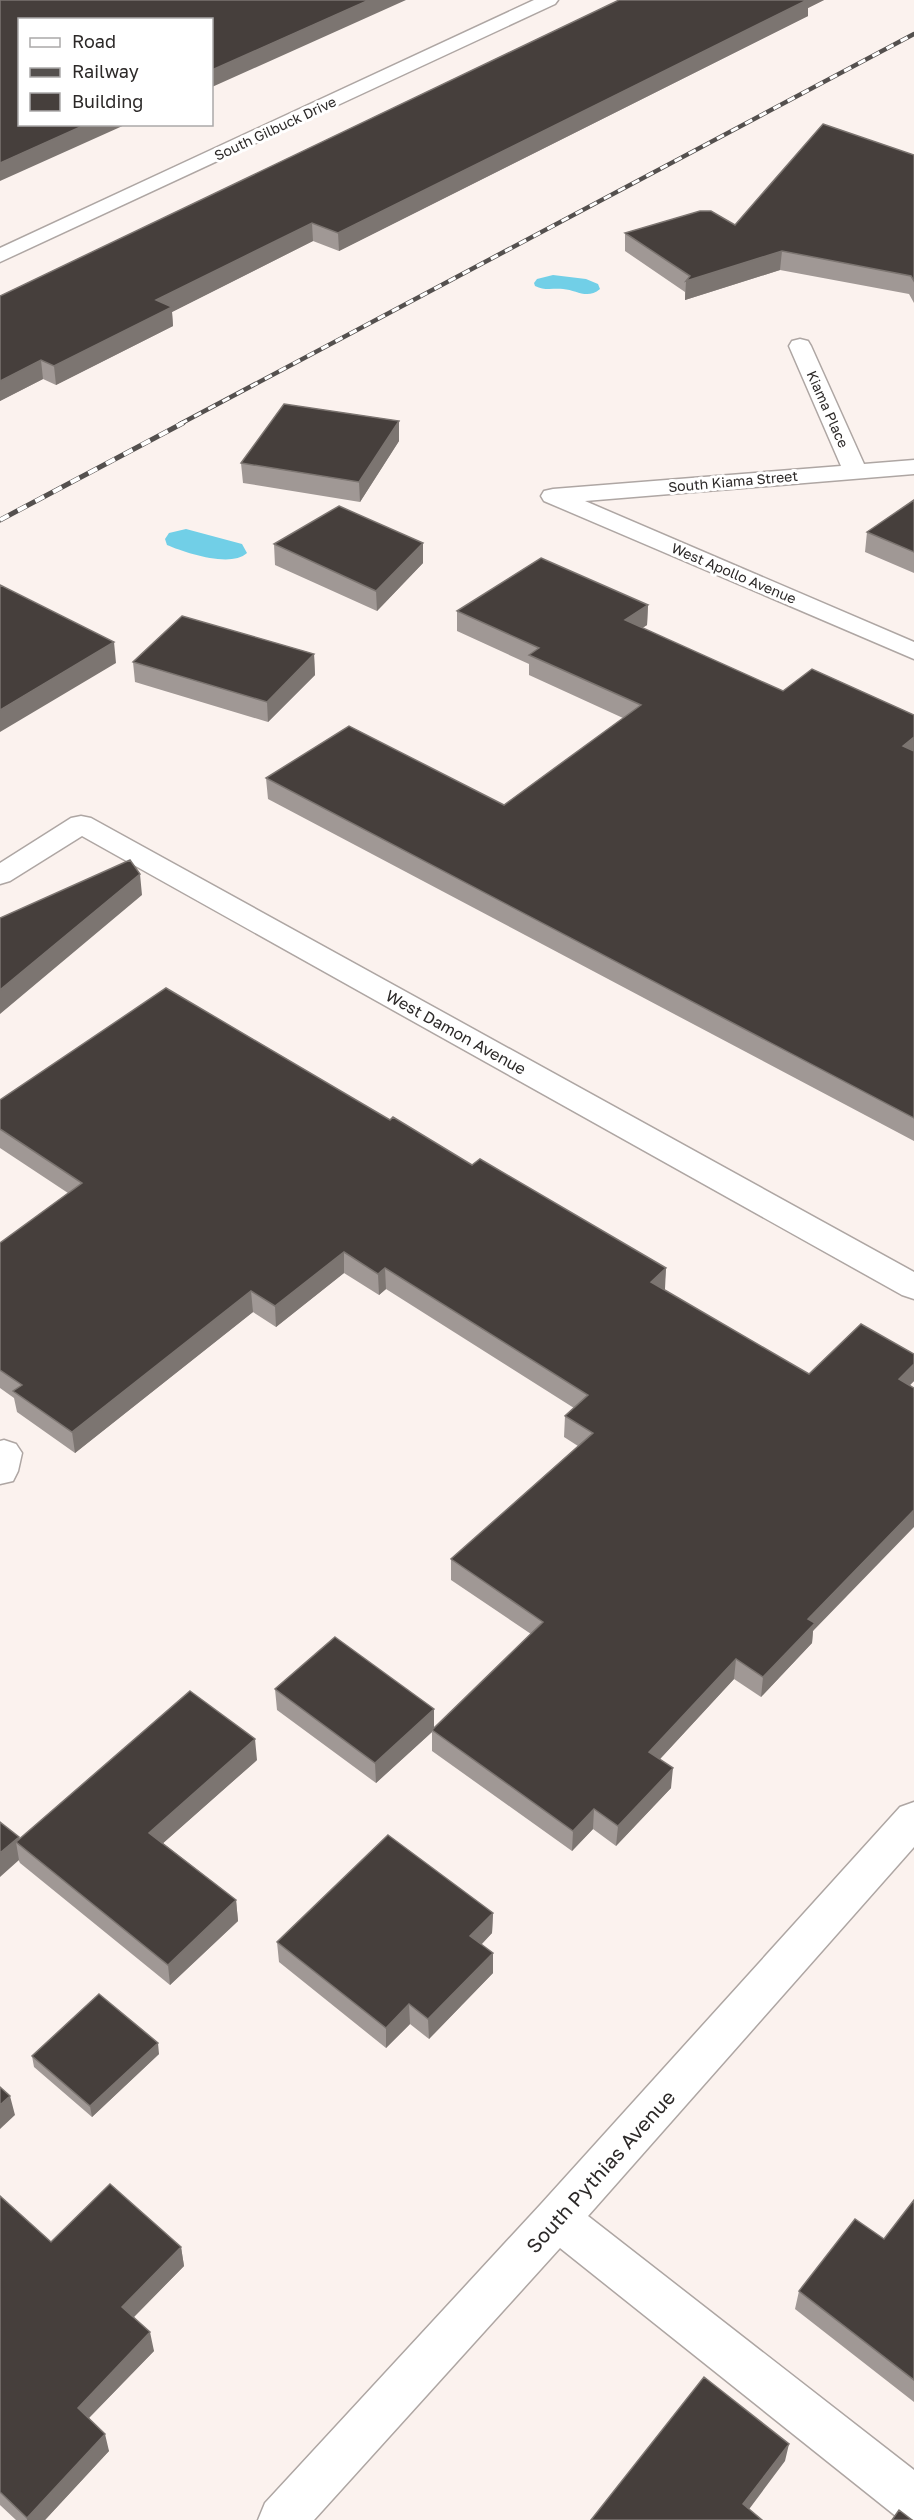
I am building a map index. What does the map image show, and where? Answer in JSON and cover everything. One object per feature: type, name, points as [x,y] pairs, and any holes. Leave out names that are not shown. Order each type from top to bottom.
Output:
[{"type":"street","name":"South Gilbuck Drive","points":[[0,256],[549,0]]},
{"type":"street","name":"Kiama Place","points":[[800,346],[855,471]]},
{"type":"street","name":"South Kiama Street","points":[[553,496],[914,468]]},
{"type":"street","name":"West Apollo Avenue","points":[[553,496],[914,651]]},
{"type":"street","name":"West Damon Avenue","points":[[0,875],[81,824],[914,1287]]},
{"type":"street","name":"South Pythias Avenue","points":[[282,2520],[557,2219],[914,1819]]},
{"type":"street","points":[[557,2219],[914,2500]]},
{"type":"water","points":[[553,275],[586,279],[598,284],[600,289],[586,294],[535,286],[537,279]]},
{"type":"water","points":[[186,529],[242,544],[247,553],[230,559],[208,558],[167,545],[165,539],[169,533]]},
{"type":"building","points":[[0,0],[369,0],[213,70],[213,18],[18,18],[18,126],[83,126],[0,163]]},
{"type":"building","points":[[619,0],[807,0],[338,233],[312,223],[156,300],[172,307],[54,366],[41,360],[0,381],[0,296]]},
{"type":"building","points":[[823,124],[914,155],[914,281],[911,276],[782,251],[686,281],[690,276],[625,233],[700,211],[711,211],[735,225]]},
{"type":"building","points":[[284,404],[399,421],[359,482],[241,463]]},
{"type":"building","points":[[914,500],[914,552],[867,532]]},
{"type":"building","points":[[339,506],[423,543],[376,591],[274,544]]},
{"type":"building","points":[[541,558],[648,605],[625,620],[783,691],[812,669],[914,715],[914,737],[903,746],[914,751],[914,1118],[266,778],[349,726],[504,805],[641,705],[529,655],[539,648],[457,611]]},
{"type":"building","points":[[0,585],[114,642],[0,710]]},
{"type":"building","points":[[182,616],[314,654],[267,702],[133,662]]},
{"type":"building","points":[[130,860],[140,874],[0,990],[0,918]]},
{"type":"building","points":[[166,988],[390,1120],[393,1117],[472,1165],[480,1159],[666,1268],[651,1282],[809,1374],[861,1324],[914,1354],[914,1364],[899,1379],[914,1388],[914,1510],[808,1619],[815,1623],[763,1677],[736,1659],[649,1752],[673,1768],[618,1826],[594,1809],[573,1831],[432,1730],[543,1622],[451,1559],[593,1433],[565,1416],[588,1395],[385,1268],[378,1274],[344,1252],[275,1306],[251,1291],[72,1432],[13,1391],[22,1385],[0,1370],[0,1243],[82,1183],[0,1129],[0,1100]]},
{"type":"building","points":[[335,1637],[434,1709],[375,1763],[275,1689]]},
{"type":"building","points":[[190,1691],[255,1739],[149,1833],[236,1900],[168,1965],[16,1842]]},
{"type":"building","points":[[0,1822],[19,1837],[0,1853]]},
{"type":"building","points":[[388,1835],[493,1913],[470,1936],[493,1953],[428,2019],[409,2004],[386,2028],[277,1942]]},
{"type":"building","points":[[99,1994],[158,2043],[90,2106],[32,2056]]},
{"type":"building","points":[[0,2087],[10,2096],[0,2105]]},
{"type":"building","points":[[110,2184],[181,2247],[122,2307],[150,2332],[78,2408],[105,2434],[27,2518],[0,2492],[0,2196],[51,2242]]},
{"type":"building","points":[[914,2200],[914,2380],[799,2291],[855,2219],[884,2239]]},
{"type":"building","points":[[704,2377],[789,2444],[743,2504],[762,2520],[591,2520]]},
{"type":"building","points":[[899,2510],[912,2520],[892,2520]]},
{"type":"railway","points":[[180,424],[914,34]]},
{"type":"railway","points":[[0,520],[183,423]]}]
